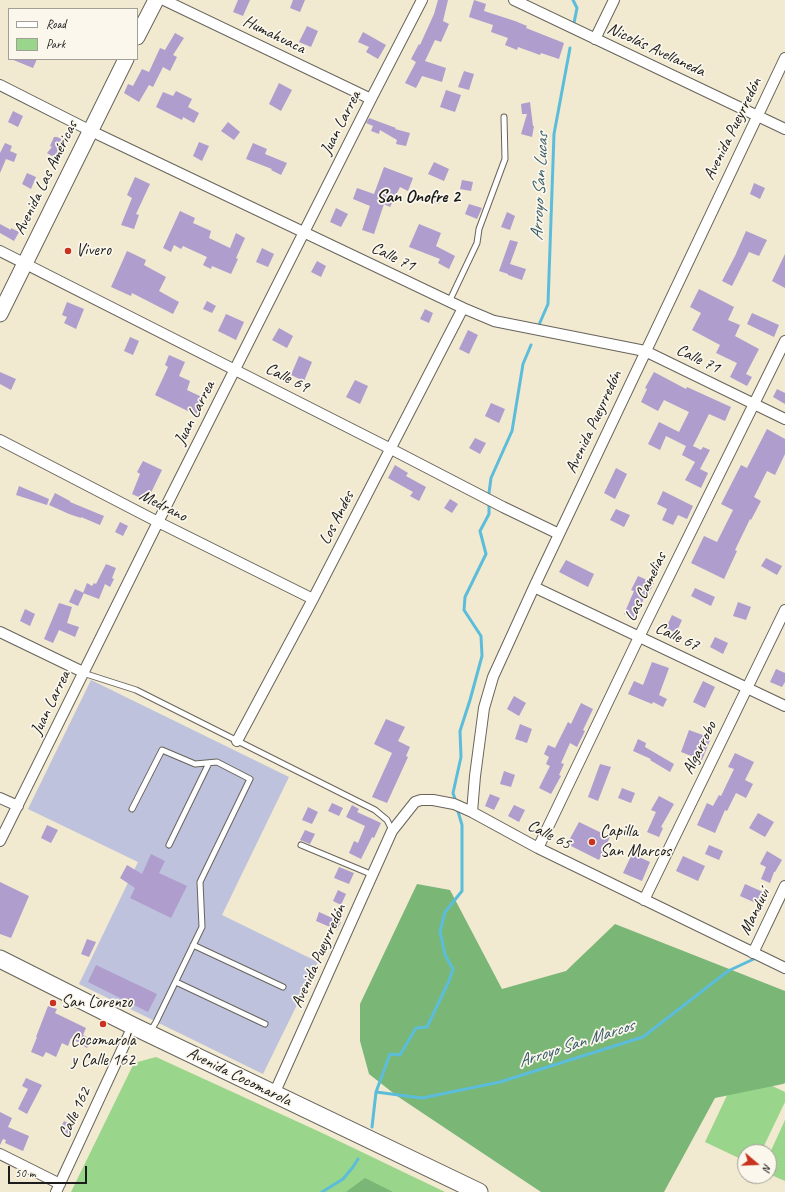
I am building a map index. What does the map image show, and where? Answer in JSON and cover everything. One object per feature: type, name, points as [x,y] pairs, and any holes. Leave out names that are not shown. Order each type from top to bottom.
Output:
[{"type":"main road","points":[[138,35],[156,0]]},
{"type":"main road","name":"Avenida Las Américas","points":[[0,314],[126,60]]},
{"type":"main road","name":"Avenida Cocomarola","points":[[0,959],[133,1026],[479,1192]]},
{"type":"street","name":"Humahuaca","points":[[164,0],[371,100]]},
{"type":"street","name":"Juan Larrea","points":[[0,842],[158,522],[422,0]]},
{"type":"street","name":"Nicolás Avellaneda","points":[[514,0],[785,129]]},
{"type":"street","points":[[596,39],[614,0]]},
{"type":"street","name":"Avenida Pueyrredón","points":[[472,812],[484,708],[492,677],[785,58]]},
{"type":"street","name":"Calle 71","points":[[0,85],[304,233],[463,308],[494,321],[646,351],[785,419]]},
{"type":"street","name":"Calle 69","points":[[0,251],[559,534]]},
{"type":"street","name":"Los Andes","points":[[237,742],[313,599],[463,308]]},
{"type":"street","name":"Las Camelias","points":[[538,848],[639,637],[785,341]]},
{"type":"street","name":"Medrano","points":[[0,440],[158,522],[313,599]]},
{"type":"street","name":"Calle 67","points":[[534,587],[785,706]]},
{"type":"street","name":"Algarrobo","points":[[644,900],[785,610]]},
{"type":"street","points":[[0,632],[83,672]]},
{"type":"street","points":[[0,798],[18,806]]},
{"type":"street","name":"Calle 65","points":[[392,831],[416,802],[421,800],[433,800],[454,804],[472,812],[538,848],[785,968]]},
{"type":"street","name":"Avenida Pueyrredón","points":[[274,1094],[392,831]]},
{"type":"street","name":"Manduví","points":[[753,953],[785,886]]},
{"type":"street","name":"Calle 162","points":[[58,1188],[133,1026]]},
{"type":"street","points":[[0,1154],[58,1188]]},
{"type":"lane","points":[[449,302],[477,243],[479,229],[505,159],[504,117]]},
{"type":"lane","points":[[83,672],[136,690],[374,810],[387,820],[392,831]]},
{"type":"lane","points":[[132,809],[162,750],[195,764],[217,762],[250,779],[200,882],[202,927],[150,1033]]},
{"type":"lane","points":[[169,845],[208,763]]},
{"type":"lane","points":[[300,845],[373,875]]},
{"type":"lane","points":[[193,945],[283,987]]},
{"type":"lane","points":[[176,982],[265,1024]]},
{"type":"shaded area","points":[[91,680],[289,777],[222,915],[318,962],[263,1074],[79,984],[138,862],[28,809]]},
{"type":"green space","points":[[417,884],[450,890],[502,989],[566,971],[615,924],[785,991],[785,1083],[715,1098],[664,1192],[541,1192],[397,1096],[369,1074],[360,1041],[360,1004]]},
{"type":"green space","points":[[156,1057],[320,1132],[445,1192],[71,1192],[134,1063]]},
{"type":"green space","points":[[739,1070],[785,1092],[785,1102],[765,1144],[737,1144],[737,1157],[705,1142]]},
{"type":"green space","points":[[785,1120],[785,1181],[777,1178],[777,1144],[774,1144]]},
{"type":"green space","points":[[365,1178],[393,1192],[346,1192]]},
{"type":"building","points":[[238,0],[250,0],[243,16],[233,12]]},
{"type":"building","points":[[293,0],[305,0],[300,12],[290,8]]},
{"type":"building","points":[[438,0],[448,0],[443,21],[449,24],[441,42],[435,40],[425,61],[446,68],[442,82],[422,76],[416,88],[405,83],[416,62],[411,59],[419,44],[420,45],[434,14]]},
{"type":"building","points":[[474,0],[486,4],[484,11],[515,21],[527,26],[526,28],[564,43],[559,59],[541,53],[540,55],[518,47],[517,50],[505,45],[508,38],[491,32],[493,25],[469,17]]},
{"type":"building","points":[[307,26],[318,31],[311,47],[299,42]]},
{"type":"building","points":[[363,32],[386,45],[378,59],[366,52],[369,47],[358,42]]},
{"type":"building","points":[[175,33],[184,38],[173,55],[177,57],[170,71],[163,67],[153,87],[149,85],[139,102],[124,93],[128,84],[133,86],[142,69],[149,72],[160,48],[165,50]]},
{"type":"building","points":[[13,60],[37,60],[33,68]]},
{"type":"building","points":[[464,71],[474,74],[469,90],[458,87]]},
{"type":"building","points":[[279,83],[292,90],[281,111],[269,104]]},
{"type":"building","points":[[446,90],[461,95],[455,112],[440,107]]},
{"type":"building","points":[[176,91],[192,99],[188,107],[199,113],[194,123],[183,117],[182,120],[156,107],[163,92],[173,96]]},
{"type":"building","points":[[530,102],[534,126],[532,137],[521,134],[527,114],[522,114],[521,104]]},
{"type":"building","points":[[13,111],[23,116],[18,127],[8,122]]},
{"type":"building","points":[[369,118],[396,128],[395,129],[410,133],[406,146],[396,144],[397,140],[380,130],[379,134],[371,131],[373,126],[366,123]]},
{"type":"building","points":[[228,122],[240,132],[234,140],[221,131]]},
{"type":"building","points":[[54,137],[66,141],[57,159],[47,153],[52,147],[50,146]]},
{"type":"building","points":[[199,142],[209,146],[202,161],[193,156]]},
{"type":"building","points":[[5,143],[12,146],[10,151],[17,154],[14,162],[6,159],[0,173],[0,153]]},
{"type":"building","points":[[253,143],[267,149],[265,154],[287,163],[281,175],[271,170],[272,169],[246,159]]},
{"type":"building","points":[[434,162],[449,169],[444,181],[428,174]]},
{"type":"building","points":[[384,167],[413,178],[408,191],[400,187],[390,207],[384,204],[374,234],[362,230],[370,206],[353,199],[357,188],[374,194]]},
{"type":"building","points":[[27,173],[36,177],[31,189],[22,184]]},
{"type":"building","points":[[135,177],[150,184],[136,214],[139,215],[134,229],[121,225],[132,198],[127,195]]},
{"type":"building","points":[[462,180],[473,182],[471,191],[460,189]]},
{"type":"building","points":[[754,183],[765,188],[760,199],[750,194]]},
{"type":"building","points":[[435,192],[442,195],[439,204],[431,202]]},
{"type":"building","points":[[469,204],[482,208],[477,219],[465,214]]},
{"type":"building","points":[[336,208],[348,214],[341,227],[330,222]]},
{"type":"building","points":[[180,211],[195,218],[193,223],[211,231],[209,238],[230,248],[236,233],[245,238],[231,274],[212,266],[211,269],[203,265],[207,257],[183,246],[181,249],[174,245],[171,252],[163,248]]},
{"type":"building","points":[[507,212],[515,216],[510,230],[501,227]]},
{"type":"building","points":[[0,224],[11,230],[11,228],[19,232],[14,241],[0,233]]},
{"type":"building","points":[[419,224],[441,233],[436,246],[455,256],[449,269],[438,263],[440,259],[409,247]]},
{"type":"building","points":[[746,231],[767,240],[759,256],[749,252],[732,286],[722,281]]},
{"type":"building","points":[[510,240],[518,242],[510,264],[526,269],[522,280],[499,271]]},
{"type":"building","points":[[262,248],[274,254],[268,267],[256,262]]},
{"type":"building","points":[[127,251],[146,260],[144,265],[166,277],[159,291],[179,302],[173,314],[132,293],[131,296],[111,287]]},
{"type":"building","points":[[785,254],[785,288],[772,281]]},
{"type":"building","points":[[317,261],[326,266],[321,277],[311,272]]},
{"type":"building","points":[[699,289],[734,307],[728,320],[740,325],[735,336],[759,349],[746,374],[752,377],[747,386],[730,377],[737,363],[716,353],[720,345],[692,330],[701,313],[690,307]]},
{"type":"building","points":[[207,301],[216,306],[212,313],[203,309]]},
{"type":"building","points":[[67,302],[84,309],[76,329],[64,323],[67,317],[62,315]]},
{"type":"building","points":[[425,309],[433,313],[429,323],[420,319]]},
{"type":"building","points":[[752,313],[779,325],[774,337],[747,324]]},
{"type":"building","points":[[226,314],[244,322],[236,340],[218,331]]},
{"type":"building","points":[[279,328],[293,336],[287,348],[272,340]]},
{"type":"building","points":[[468,330],[478,335],[469,354],[459,349]]},
{"type":"building","points":[[130,337],[139,341],[133,355],[124,351]]},
{"type":"building","points":[[169,355],[185,362],[179,376],[190,381],[187,390],[204,398],[196,415],[155,395],[168,367],[165,365]]},
{"type":"building","points":[[299,356],[312,362],[304,381],[291,375]]},
{"type":"building","points":[[0,372],[16,379],[11,390],[0,384]]},
{"type":"building","points":[[654,372],[686,389],[687,387],[731,407],[725,421],[709,414],[693,446],[701,450],[703,447],[710,450],[700,469],[708,473],[701,488],[685,480],[695,462],[682,455],[686,446],[666,436],[660,450],[648,444],[659,422],[679,432],[689,412],[664,400],[658,411],[641,402],[647,389],[645,388]]},
{"type":"building","points":[[355,380],[368,386],[360,404],[346,397]]},
{"type":"building","points":[[777,389],[785,393],[785,404],[773,397]]},
{"type":"building","points":[[491,403],[505,409],[499,423],[485,416]]},
{"type":"building","points":[[767,429],[785,439],[785,454],[775,475],[767,471],[754,497],[761,501],[751,520],[750,519],[735,550],[737,551],[724,579],[691,563],[704,536],[717,542],[733,510],[721,504],[741,465],[747,468]]},
{"type":"building","points":[[475,438],[486,443],[480,454],[469,448]]},
{"type":"building","points":[[143,461],[162,470],[147,501],[132,494],[140,474],[137,472]]},
{"type":"building","points":[[395,465],[408,473],[406,476],[426,487],[419,501],[410,496],[413,492],[388,478]]},
{"type":"building","points":[[616,468],[627,474],[615,499],[604,493]]},
{"type":"building","points":[[19,486],[49,499],[47,505],[16,495]]},
{"type":"building","points":[[663,491],[693,506],[687,519],[678,515],[673,525],[662,520],[667,509],[657,504]]},
{"type":"building","points":[[55,493],[70,502],[104,516],[100,525],[49,505]]},
{"type":"building","points":[[450,499],[458,504],[452,513],[444,508]]},
{"type":"building","points":[[616,509],[630,515],[624,527],[610,520]]},
{"type":"building","points":[[120,522],[128,526],[123,536],[115,532]]},
{"type":"building","points":[[766,558],[782,566],[777,575],[761,566]]},
{"type":"building","points":[[566,560],[594,574],[588,587],[559,572]]},
{"type":"building","points":[[106,564],[116,568],[112,578],[114,579],[110,587],[105,584],[99,599],[83,593],[87,583],[92,586],[94,583],[96,584]]},
{"type":"building","points":[[638,576],[654,583],[647,598],[645,596],[635,619],[624,614],[634,591],[631,590]]},
{"type":"building","points":[[695,588],[715,597],[711,606],[691,596]]},
{"type":"building","points":[[75,589],[84,593],[78,606],[69,602]]},
{"type":"building","points":[[738,602],[751,607],[746,620],[733,616]]},
{"type":"building","points":[[59,603],[72,607],[67,623],[79,627],[75,637],[59,630],[53,643],[44,639]]},
{"type":"building","points":[[25,609],[35,614],[30,626],[20,621]]},
{"type":"building","points":[[672,615],[682,620],[676,633],[666,628]]},
{"type":"building","points":[[715,637],[728,643],[723,654],[710,647]]},
{"type":"building","points":[[652,662],[669,668],[659,695],[667,699],[663,707],[653,702],[652,704],[628,694],[634,681],[643,685]]},
{"type":"building","points":[[776,669],[785,673],[785,682],[782,687],[770,682]]},
{"type":"building","points":[[703,681],[715,687],[705,708],[693,702]]},
{"type":"building","points":[[514,696],[526,703],[519,716],[507,709]]},
{"type":"building","points":[[581,703],[593,709],[577,747],[570,743],[561,763],[564,764],[559,775],[561,776],[551,794],[539,788],[550,766],[546,764],[549,757],[544,754],[548,745],[555,748],[568,722],[571,724]]},
{"type":"building","points":[[386,719],[405,727],[398,741],[410,747],[406,756],[408,757],[387,803],[372,797],[392,753],[374,744]]},
{"type":"building","points":[[520,724],[532,729],[527,743],[515,739]]},
{"type":"building","points":[[689,730],[711,738],[702,760],[681,752]]},
{"type":"building","points":[[638,739],[646,743],[645,747],[674,764],[670,772],[650,760],[651,759],[633,751]]},
{"type":"building","points":[[735,753],[754,762],[745,780],[753,784],[746,798],[736,793],[727,811],[725,810],[715,833],[697,825],[707,803],[713,806],[719,795],[721,796],[734,769],[728,767]]},
{"type":"building","points":[[600,764],[611,767],[598,801],[588,797]]},
{"type":"building","points":[[504,771],[515,775],[511,787],[500,784]]},
{"type":"building","points":[[622,788],[635,793],[631,803],[618,798]]},
{"type":"building","points":[[490,794],[500,798],[494,810],[485,806]]},
{"type":"building","points":[[659,796],[674,804],[661,827],[663,828],[659,837],[647,832],[656,812],[651,810]]},
{"type":"building","points":[[332,803],[343,808],[339,816],[328,811]]},
{"type":"building","points":[[352,805],[359,809],[357,812],[381,823],[361,859],[349,853],[354,841],[358,843],[365,826],[346,817]]},
{"type":"building","points":[[514,805],[525,810],[519,822],[508,816]]},
{"type":"building","points":[[308,807],[318,812],[312,824],[302,820]]},
{"type":"building","points":[[758,813],[774,822],[765,837],[749,828]]},
{"type":"building","points":[[579,822],[610,837],[599,860],[567,844]]},
{"type":"building","points":[[47,825],[58,830],[51,843],[41,838]]},
{"type":"building","points":[[305,830],[315,834],[310,844],[300,840]]},
{"type":"building","points":[[709,845],[723,851],[719,860],[705,854]]},
{"type":"building","points":[[767,851],[782,860],[774,872],[770,883],[761,879],[766,867],[760,864]]},
{"type":"building","points":[[151,854],[165,861],[159,873],[187,886],[171,918],[130,898],[135,888],[120,878],[127,865],[142,874]]},
{"type":"building","points":[[632,854],[650,862],[642,881],[623,873]]},
{"type":"building","points":[[683,856],[705,866],[698,881],[676,871]]},
{"type":"building","points":[[339,867],[354,873],[349,884],[334,878]]},
{"type":"building","points":[[0,882],[29,896],[11,938],[0,934]]},
{"type":"building","points":[[745,884],[763,892],[758,904],[740,896]]},
{"type":"building","points":[[338,890],[346,894],[341,905],[333,901]]},
{"type":"building","points":[[319,912],[341,922],[337,930],[316,921]]},
{"type":"building","points":[[87,939],[96,942],[89,957],[81,954]]},
{"type":"building","points":[[96,965],[157,994],[148,1012],[88,982]]},
{"type":"building","points":[[48,1006],[57,1009],[55,1013],[86,1028],[83,1035],[92,1040],[87,1048],[71,1038],[68,1046],[62,1043],[56,1057],[46,1052],[43,1057],[31,1052]]},
{"type":"building","points":[[26,1078],[42,1085],[27,1114],[18,1109],[28,1089],[22,1086]]},
{"type":"building","points":[[0,1112],[12,1118],[8,1127],[29,1136],[23,1151],[5,1143],[6,1140],[3,1139],[0,1145]]},
{"type":"building","points":[[64,1121],[72,1125],[67,1135],[59,1131]]},
{"type":"waterway","name":"Arroyo San Lucas","points":[[573,0],[577,8],[574,23]]},
{"type":"waterway","name":"Arroyo San Lucas","points":[[538,327],[548,304],[554,134],[570,48]]},
{"type":"waterway","name":"Arroyo San Lucas","points":[[456,802],[453,793],[461,757],[460,731],[482,656],[481,636],[464,610],[465,597],[486,554],[480,531],[489,514],[491,478],[512,431],[523,364],[531,345]]},
{"type":"waterway","name":"Arroyo San Lucas","points":[[372,1127],[376,1092],[390,1054],[400,1055],[416,1028],[427,1027],[449,981],[453,969],[445,955],[440,931],[445,912],[462,891],[462,825],[457,808]]},
{"type":"waterway","name":"Arroyo San Marcos","points":[[376,1092],[422,1098],[500,1082],[643,1037],[728,971],[757,958]]},
{"type":"waterway","name":"Arroyo San Lucas","points":[[322,1192],[343,1179],[358,1159]]},
{"type":"place","name":"Vivero","points":[[68,251]]},
{"type":"place","name":"Capilla San Marcos","points":[[592,842]]},
{"type":"place","name":"San Lorenzo","points":[[53,1003]]},
{"type":"place","name":"Cocomarola y Calle 162","points":[[103,1024]]},
{"type":"district","name":"San Onofre 2","points":[[418,197]]}]
